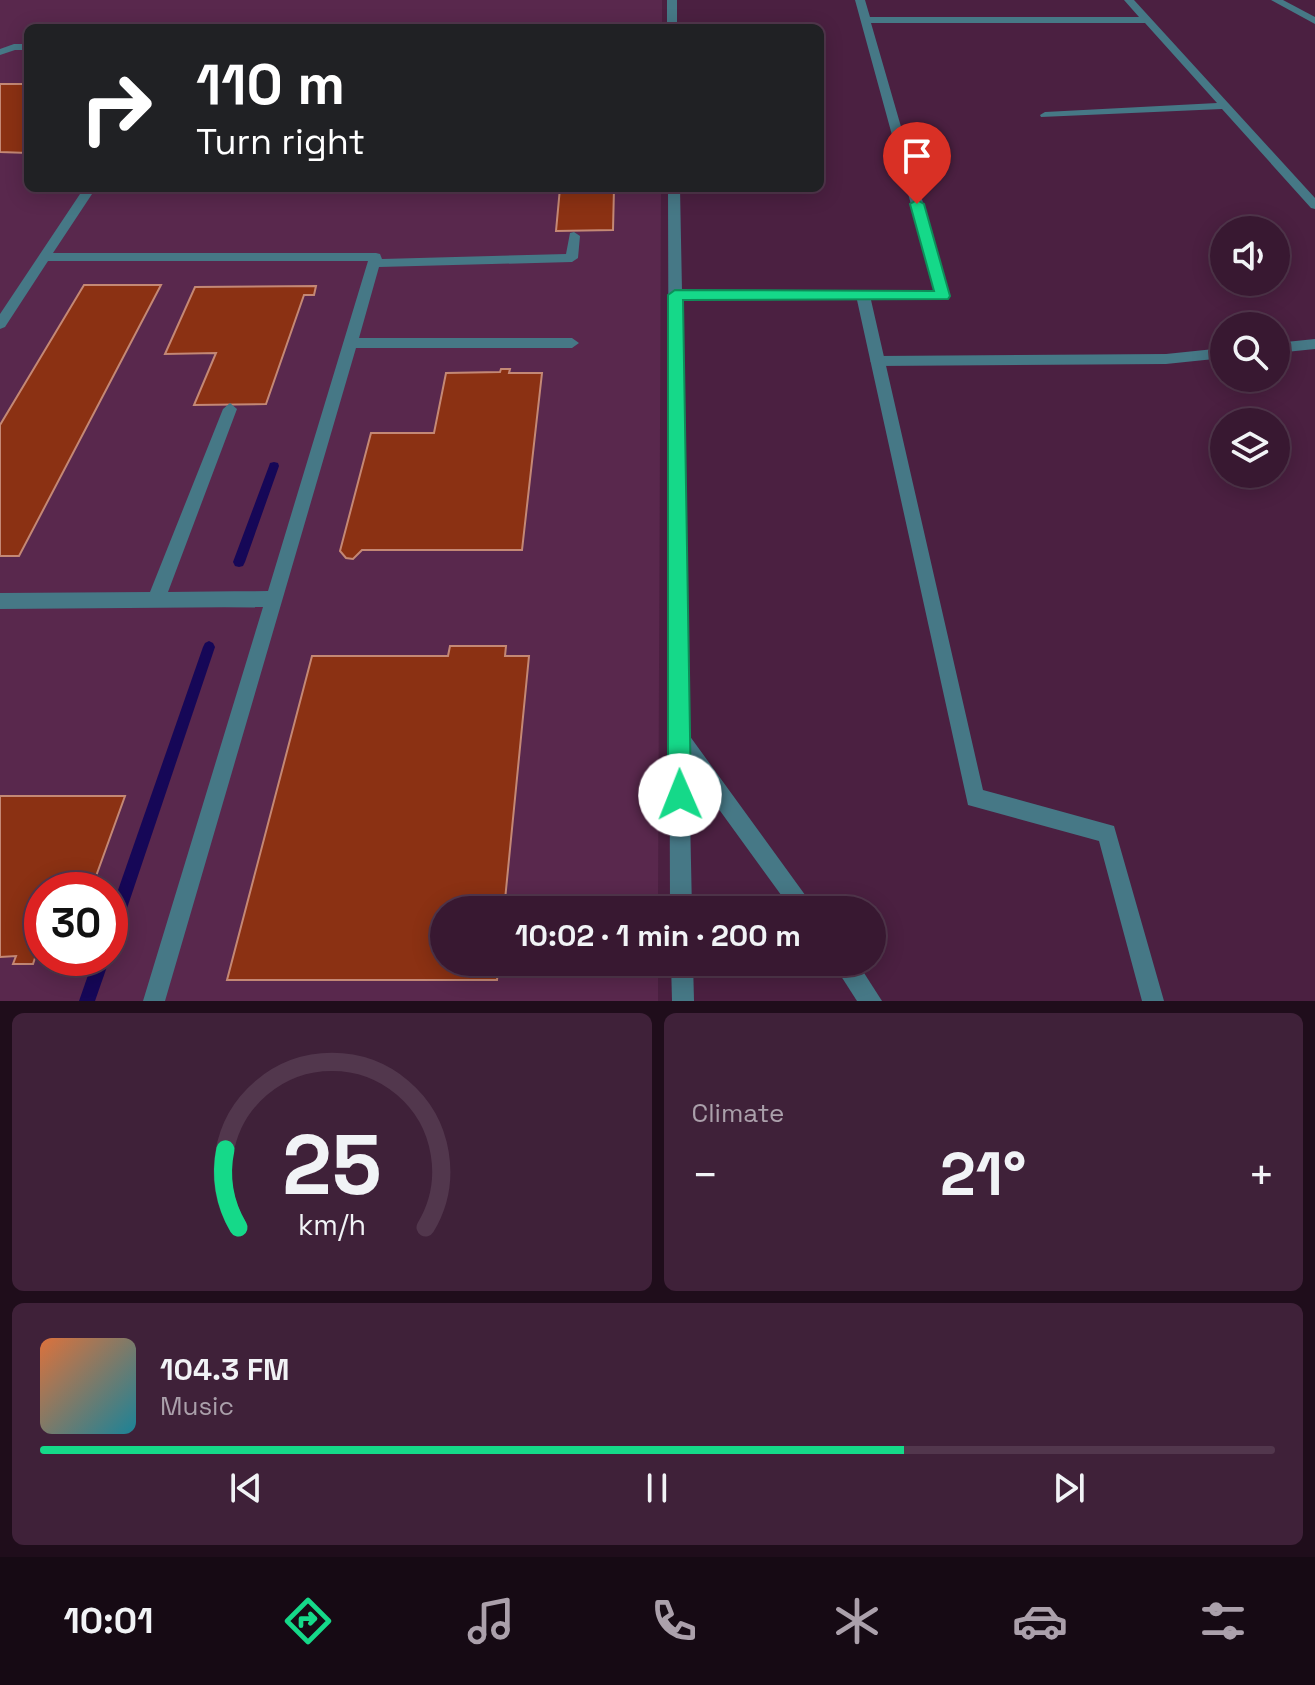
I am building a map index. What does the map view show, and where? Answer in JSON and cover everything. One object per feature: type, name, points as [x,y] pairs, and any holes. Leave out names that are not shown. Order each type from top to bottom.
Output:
[{"type":"street","points":[[672,0],[672,24]]},
{"type":"street","points":[[675,295],[943,296],[860,0]]},
{"type":"street","points":[[1129,0],[1315,205]]},
{"type":"street","points":[[1276,0],[1315,21]]},
{"type":"street","points":[[866,20],[1145,20]]},
{"type":"street","points":[[0,52],[24,47]]},
{"type":"street","points":[[1045,115],[1226,106]]},
{"type":"street","points":[[0,324],[87,192]]},
{"type":"street","points":[[674,192],[681,896]]},
{"type":"street","points":[[374,263],[572,258],[574,236]]},
{"type":"street","points":[[44,257],[376,257],[154,1001]]},
{"type":"street","points":[[863,296],[975,798],[1107,833],[1153,1001]]},
{"type":"street","points":[[351,343],[572,343]]},
{"type":"street","points":[[1290,347],[1315,344]]},
{"type":"street","points":[[877,361],[1166,359],[1210,354]]},
{"type":"street","points":[[156,600],[230,409]]},
{"type":"street","points":[[0,601],[275,599]]},
{"type":"street","points":[[679,737],[795,896]]},
{"type":"street","points":[[682,976],[683,1001]]},
{"type":"street","points":[[853,976],[871,1001]]},
{"type":"shaded area","points":[[0,0],[662,0],[662,24],[24,24],[24,192],[661,192],[658,896],[430,896],[430,976],[658,976],[658,1001],[0,1001]]},
{"type":"building","points":[[0,84],[24,84],[24,153],[0,152]]},
{"type":"building","points":[[560,192],[614,192],[613,230],[556,231]]},
{"type":"building","points":[[84,285],[161,285],[19,556],[0,556],[0,425]]},
{"type":"building","points":[[316,286],[314,295],[304,295],[266,404],[194,405],[216,353],[165,354],[195,287]]},
{"type":"building","points":[[501,369],[510,369],[509,373],[542,373],[522,550],[362,550],[353,559],[346,558],[340,551],[371,433],[434,433],[446,373],[500,372]]},
{"type":"building","points":[[450,646],[506,646],[505,656],[529,656],[505,896],[430,896],[430,976],[497,976],[497,980],[227,980],[312,656],[448,656]]},
{"type":"building","points":[[0,796],[125,796],[98,872],[24,872],[24,964],[13,964],[16,956],[0,957]]},
{"type":"waterway","points":[[239,562],[274,466]]},
{"type":"waterway","points":[[128,883],[209,647]]},
{"type":"waterway","points":[[87,1001],[96,976]]},
{"type":"route","points":[[680,795],[675,295],[943,296],[917,204]]}]
